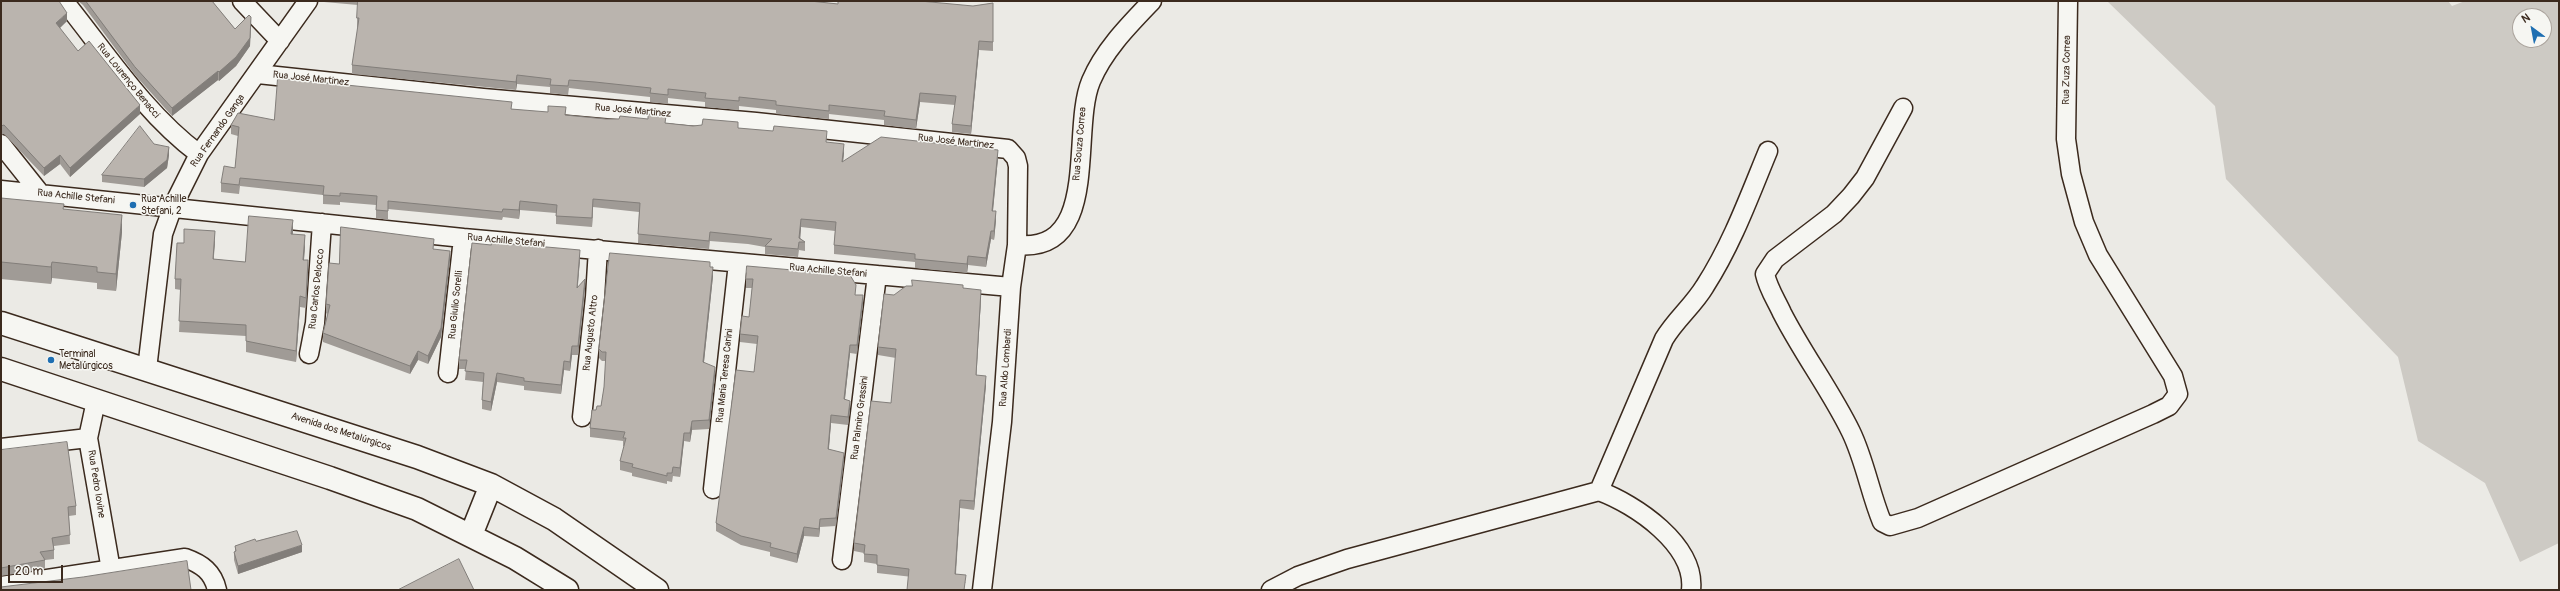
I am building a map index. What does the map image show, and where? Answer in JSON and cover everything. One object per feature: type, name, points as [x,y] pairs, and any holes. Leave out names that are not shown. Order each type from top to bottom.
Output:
[{"type":"street","name":"Rua Lourenço Benacci","points":[[64,1],[158,118],[181,141],[199,154]]},
{"type":"street","points":[[242,1],[280,41]]},
{"type":"street","name":"Rua Fernando Ganga","points":[[147,369],[163,234],[173,206],[199,154],[258,74],[308,1]]},
{"type":"street","name":"Rua Souza Correa","points":[[1017,245],[1034,247],[1060,234],[1067,225],[1072,214],[1080,157],[1084,103],[1091,81],[1106,54],[1152,1]]},
{"type":"street","name":"Rua Zuza Correa","points":[[1904,108],[1865,178],[1851,196],[1834,214],[1776,259],[1765,274],[1768,284],[1790,329],[1832,397],[1851,433],[1866,471],[1882,522],[1890,526],[1918,518],[2153,414],[2169,406],[2178,394],[2173,376],[2098,256],[2084,222],[2071,174],[2066,139],[2068,1]]},
{"type":"street","name":"Rua José Martinez","points":[[258,74],[484,98],[780,124],[1008,149]]},
{"type":"street","points":[[1,144],[40,193]]},
{"type":"street","name":"Rua Aldo Lombardi","points":[[982,590],[1002,422],[1011,287],[1017,245],[1018,166],[1016,158],[1008,149]]},
{"type":"street","points":[[1599,491],[1664,339],[1674,322],[1705,287],[1727,248],[1768,151]]},
{"type":"street","name":"Rua Achille Stefani","points":[[1,190],[173,206],[463,238],[1011,287]]},
{"type":"street","name":"Rua Carlos Delocco","points":[[309,354],[318,293],[322,223]]},
{"type":"street","name":"Rua Giulio Sorelli","points":[[448,372],[463,238]]},
{"type":"street","name":"Rua Augusto Altro","points":[[582,417],[595,297],[598,249]]},
{"type":"street","name":"Rua Maria Teresa Carini","points":[[713,489],[738,263]]},
{"type":"street","name":"Rua Palmiro Grassini","points":[[842,560],[877,275]]},
{"type":"street","name":"Avenida dos Metalúrgicos","points":[[1,323],[417,457],[491,485],[554,519],[658,590]]},
{"type":"street","points":[[1,369],[330,478],[416,510],[471,535],[565,590]]},
{"type":"street","points":[[88,438],[96,401]]},
{"type":"street","name":"Rua Pedro Iovine","points":[[1,448],[88,438],[111,570]]},
{"type":"street","points":[[471,535],[491,485]]},
{"type":"street","points":[[1271,590],[1298,576],[1347,559],[1599,491],[1634,507],[1670,539],[1688,568],[1692,583],[1691,590]]},
{"type":"street","points":[[1,586],[185,558],[196,562],[210,572],[217,590]]},
{"type":"shaded area","points":[[2107,1],[2448,1],[2452,6],[2465,1],[2559,1],[2559,543],[2520,562],[2485,483],[2418,441],[2398,357],[2226,179],[2215,106]]},
{"type":"building","points":[[1,1],[59,1],[67,13],[56,23],[78,51],[89,41],[140,105],[70,168],[60,155],[44,168],[4,125],[1,126]]},
{"type":"building","points":[[86,1],[212,1],[235,29],[249,15],[251,17],[250,38],[236,57],[172,108],[135,67]]},
{"type":"building","points":[[358,1],[810,1],[838,4],[838,1],[920,1],[973,6],[993,3],[993,42],[979,41],[971,126],[952,124],[956,96],[920,93],[916,120],[884,116],[885,111],[829,105],[829,111],[776,105],[776,101],[739,97],[739,101],[705,98],[706,93],[668,89],[668,95],[650,93],[651,88],[595,82],[569,80],[568,86],[550,85],[551,79],[517,75],[516,82],[352,65],[359,18],[357,18]]},
{"type":"building","points":[[278,78],[512,102],[511,109],[548,112],[548,106],[566,107],[565,115],[606,119],[619,119],[620,116],[648,119],[648,114],[666,116],[665,123],[693,126],[702,125],[703,119],[738,122],[738,128],[773,131],[774,126],[827,131],[826,142],[844,144],[842,162],[881,137],[998,150],[992,211],[996,211],[994,231],[991,231],[986,258],[968,256],[967,264],[915,259],[915,254],[834,245],[836,222],[801,219],[799,238],[805,242],[799,242],[798,249],[765,246],[772,239],[710,232],[709,241],[638,234],[640,203],[593,199],[592,218],[556,216],[557,205],[520,201],[519,210],[503,209],[502,212],[388,201],[388,211],[376,210],[377,196],[340,193],[340,196],[323,195],[324,186],[240,178],[239,185],[221,183],[224,166],[235,168],[239,127],[231,125],[238,113],[274,120]]},
{"type":"building","points":[[140,126],[154,144],[169,147],[167,160],[144,179],[102,175]]},
{"type":"building","points":[[1,198],[64,204],[63,209],[122,215],[116,274],[97,272],[97,267],[52,262],[51,267],[1,262]]},
{"type":"building","points":[[249,216],[293,220],[291,234],[305,235],[303,260],[308,260],[306,298],[300,296],[296,351],[246,341],[246,325],[179,321],[181,279],[175,279],[177,243],[184,243],[184,229],[215,231],[213,259],[245,262]]},
{"type":"building","points":[[341,227],[434,239],[433,249],[450,251],[441,328],[428,356],[418,351],[410,366],[323,333],[330,305],[326,304],[329,263],[339,264]]},
{"type":"building","points":[[491,242],[580,250],[577,288],[585,279],[578,346],[572,346],[570,362],[564,361],[561,385],[524,381],[524,378],[497,373],[491,402],[482,400],[484,373],[465,371],[467,360],[459,360],[472,243],[491,245]]},
{"type":"building","points":[[610,253],[710,262],[710,267],[713,267],[703,362],[715,367],[709,420],[692,421],[690,433],[684,433],[680,468],[673,467],[672,473],[667,473],[667,476],[632,467],[633,464],[620,461],[626,438],[623,438],[625,432],[590,428],[592,410],[596,410],[597,406],[601,406],[604,387],[606,352],[602,352],[599,349]]},
{"type":"building","points":[[747,266],[850,275],[856,285],[855,295],[863,295],[857,345],[850,345],[844,399],[850,401],[848,417],[831,415],[828,449],[844,453],[836,518],[820,519],[819,529],[804,527],[797,554],[770,547],[771,543],[741,536],[716,523],[736,370],[754,372],[758,336],[740,334],[742,316],[749,317],[753,279],[746,279]]},
{"type":"building","points":[[912,280],[963,285],[963,288],[981,290],[976,375],[986,376],[974,501],[960,500],[955,574],[966,575],[964,590],[907,590],[909,569],[877,565],[877,555],[864,554],[865,545],[854,543],[871,401],[891,403],[896,349],[878,347],[884,294],[894,295],[906,286],[912,286]]},
{"type":"building","points":[[67,442],[76,506],[68,507],[70,535],[52,538],[54,550],[40,552],[45,560],[1,568],[1,450]]},
{"type":"building","points":[[297,531],[302,545],[238,566],[234,552],[236,551],[235,546],[255,539],[256,541]]},
{"type":"building","points":[[459,559],[474,590],[398,590]]},
{"type":"building","points":[[187,561],[191,590],[1,590],[1,587],[83,577]]},
{"type":"place","name":"Rua Achille Stefani, 2","points":[[133,205]]},
{"type":"place","name":"Terminal Metalúrgicos","points":[[51,360]]}]
